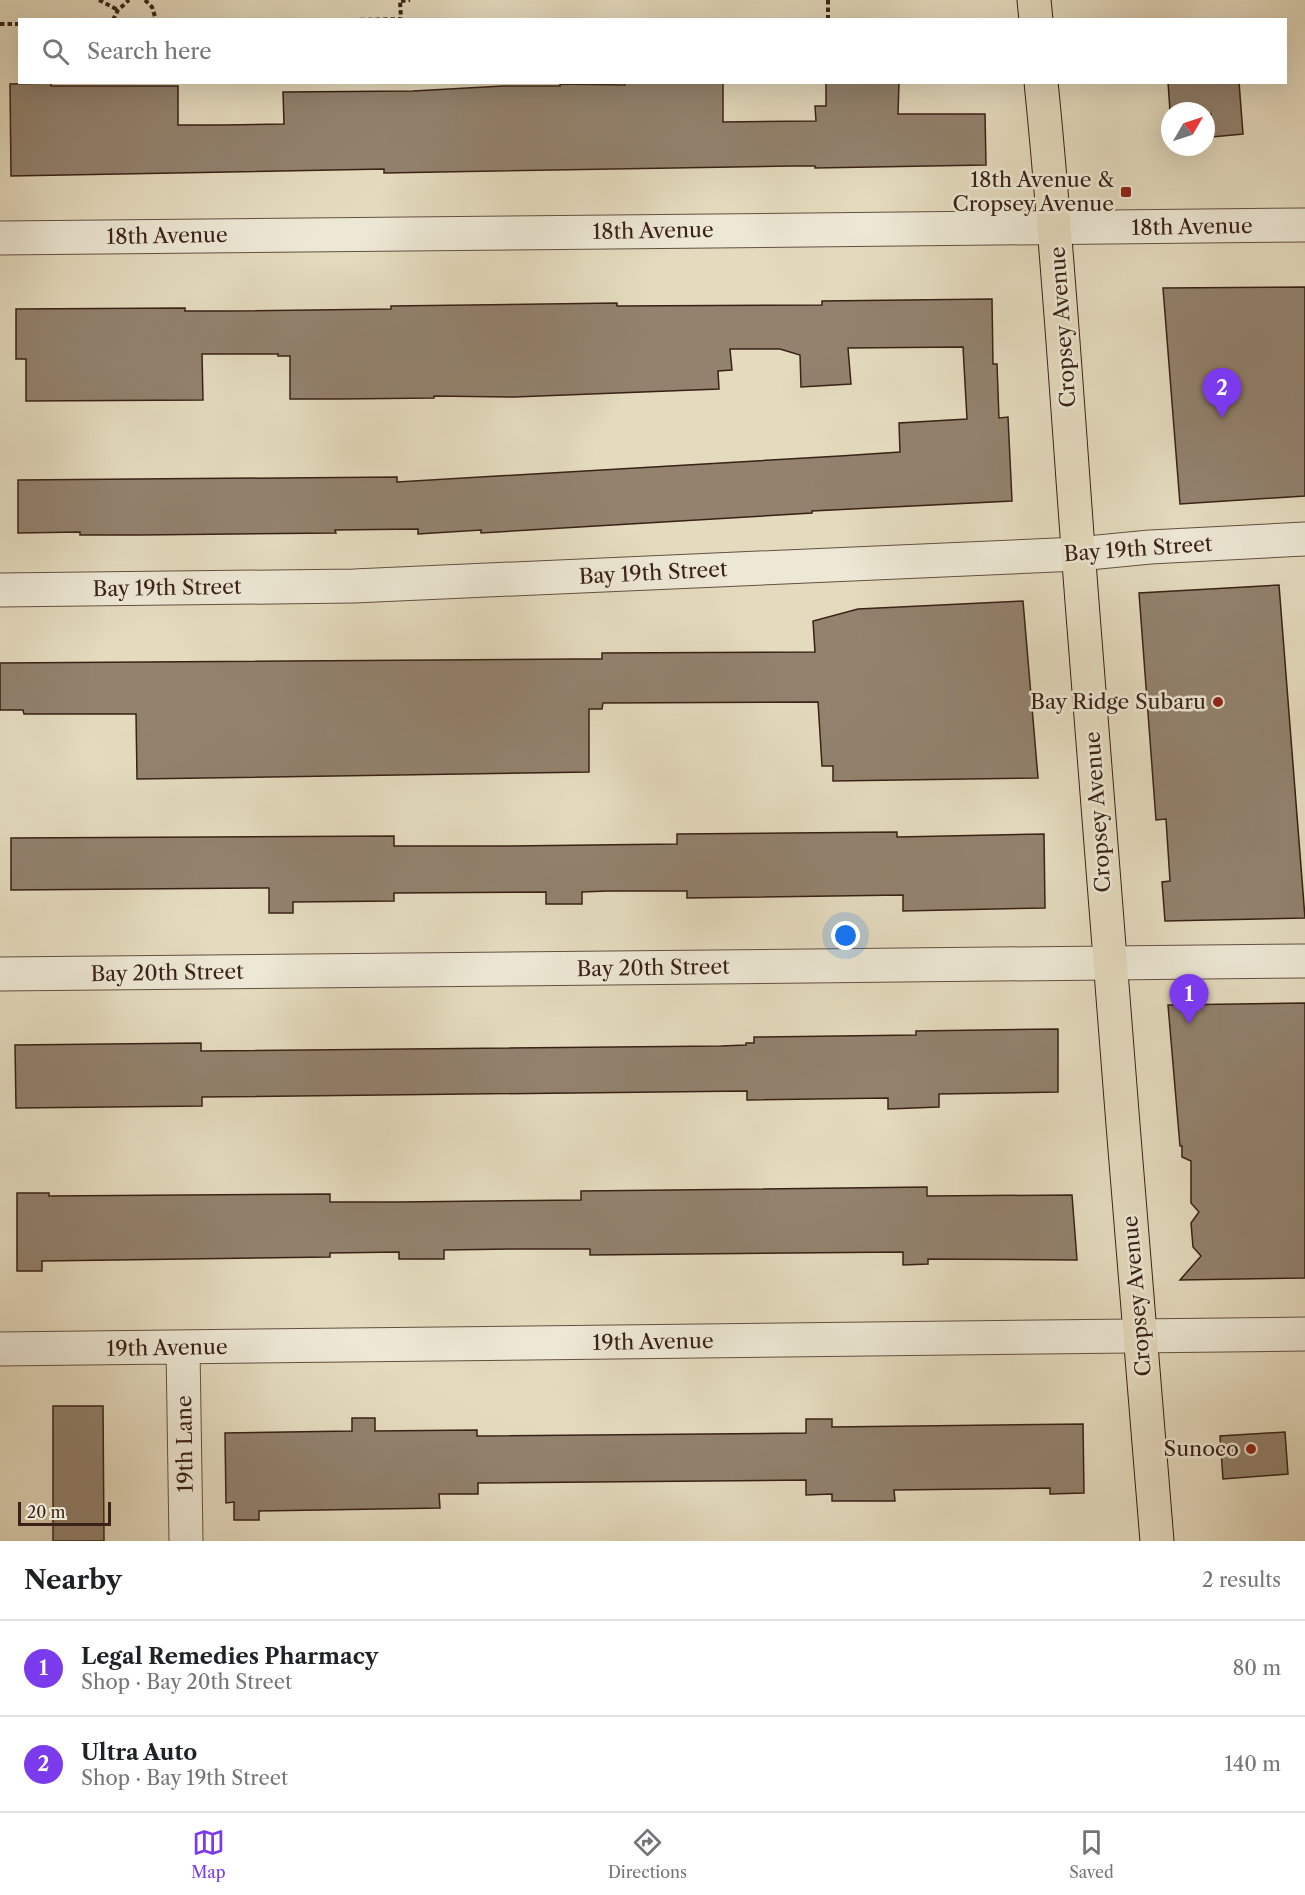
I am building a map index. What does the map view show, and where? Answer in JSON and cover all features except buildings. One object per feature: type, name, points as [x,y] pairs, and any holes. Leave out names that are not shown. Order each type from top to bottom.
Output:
[{"type":"main road","points":[[1034,0],[1036,18]]},
{"type":"main road","name":"Cropsey Avenue","points":[[1041,84],[1055,227],[1109,963],[1156,1541]]},
{"type":"street","name":"18th Avenue","points":[[0,238],[1305,225]]},
{"type":"street","name":"Bay 19th Street","points":[[0,590],[354,586],[1078,554],[1150,547],[1305,538]]},
{"type":"street","name":"Bay 20th Street","points":[[0,974],[1305,961]]},
{"type":"street","name":"19th Avenue","points":[[0,1349],[1305,1334]]},
{"type":"street","name":"19th Lane","points":[[183,1348],[186,1541]]},
{"type":"path","points":[[99,0],[118,10]]},
{"type":"path","points":[[114,18],[118,10],[129,0]]},
{"type":"path","points":[[145,0],[152,7],[155,18]]},
{"type":"path","points":[[401,18],[401,0],[410,0]]},
{"type":"path","points":[[828,0],[828,18]]},
{"type":"path","points":[[0,24],[18,24]]},
{"type":"place","name":"18th Avenue & Cropsey Avenue","points":[[1126,192]]},
{"type":"place","name":"Ultra Auto","points":[[1222,418]]},
{"type":"place","name":"Bay Ridge Subaru","points":[[1218,702]]},
{"type":"place","name":"Legal Remedies Pharmacy","points":[[1189,1024]]},
{"type":"place","name":"Sunoco","points":[[1251,1449]]}]
